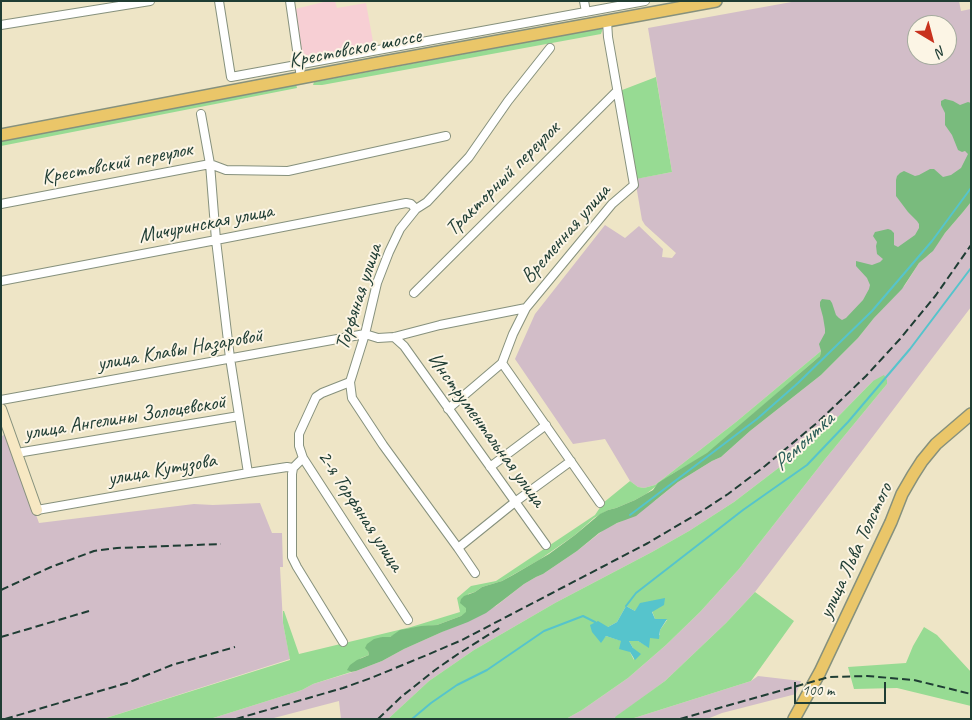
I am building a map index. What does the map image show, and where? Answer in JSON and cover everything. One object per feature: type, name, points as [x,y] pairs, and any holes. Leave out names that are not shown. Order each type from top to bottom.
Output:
[{"type":"main road","name":"Крестовское шоссе","points":[[1,135],[716,1]]},
{"type":"main road","name":"улица Льва Толстого","points":[[794,719],[820,672],[891,522],[902,494],[913,475],[936,444],[971,414]]},
{"type":"street","points":[[1,25],[150,1]]},
{"type":"street","points":[[218,1],[231,77],[646,1]]},
{"type":"street","points":[[290,1],[301,78]]},
{"type":"street","points":[[584,1],[586,12]]},
{"type":"street","name":"Временная улица","points":[[365,334],[378,338],[394,337],[440,325],[526,308],[612,204],[634,185],[608,37],[607,21]]},
{"type":"street","name":"Торфяная улица","points":[[475,573],[357,406],[352,398],[350,382],[365,334],[377,283],[400,229],[416,209],[427,202],[469,157],[508,101],[550,48]]},
{"type":"street","name":"Тракторный переулок","points":[[414,293],[617,90]]},
{"type":"street","points":[[201,114],[210,164],[216,240],[230,358],[248,473]]},
{"type":"street","name":"Крестовский переулок","points":[[1,204],[210,164],[226,170],[288,171],[446,136]]},
{"type":"street","name":"Мичуринская улица","points":[[1,281],[406,203],[416,209]]},
{"type":"street","points":[[448,409],[502,363],[513,334],[526,308]]},
{"type":"street","name":"улица Клавы Назаровой","points":[[1,400],[365,334]]},
{"type":"street","name":"Инструментальная улица","points":[[394,337],[404,346],[546,545]]},
{"type":"street","points":[[502,363],[600,503]]},
{"type":"street","name":"2-я Торфяная улица","points":[[350,382],[316,397],[299,434],[299,446],[304,458],[408,620]]},
{"type":"street","points":[[1,409],[37,510]]},
{"type":"street","name":"улица Ангелины Золоцевской","points":[[17,453],[239,416]]},
{"type":"street","points":[[490,467],[546,425]]},
{"type":"street","points":[[304,458],[293,468],[292,557],[343,642]]},
{"type":"street","points":[[458,548],[515,502],[571,461]]},
{"type":"street","name":"улица Кутузова","points":[[37,510],[248,473],[288,467],[293,468]]},
{"type":"shaded area","points":[[335,1],[337,8],[366,3],[374,47],[303,59],[295,9]]},
{"type":"shaded area","points":[[797,1],[959,1],[961,11],[971,9],[971,183],[821,351],[736,422],[655,485],[644,488],[638,487],[630,481],[605,439],[573,444],[515,359],[535,314],[605,225],[625,238],[639,226],[663,249],[662,257],[672,258],[676,253],[642,220],[635,179],[672,172],[648,28]]},
{"type":"shaded area","points":[[971,202],[971,307],[755,592],[726,623],[665,681],[616,717],[616,719],[566,719],[628,678],[700,612],[739,569],[887,384],[873,381],[828,427],[802,450],[734,502],[689,531],[555,603],[474,650],[429,681],[388,719],[341,719],[339,701],[270,719],[210,719],[302,690],[313,684],[382,661],[496,606],[524,584],[543,574],[577,551],[606,528],[622,521],[656,500],[678,482],[721,457],[750,431],[821,375],[858,338],[905,285],[919,263],[930,254]]},
{"type":"shaded area","points":[[6,433],[39,523],[194,504],[260,503],[272,533],[282,533],[283,567],[280,567],[283,623],[290,659],[103,719],[1,719],[1,437]]},
{"type":"shaded area","points":[[758,676],[801,681],[796,694],[722,713],[707,719],[631,719],[751,681]]},
{"type":"green space","points":[[603,28],[601,34],[322,85],[313,85],[314,82]]},
{"type":"green space","points":[[656,77],[672,172],[631,180],[617,92]]},
{"type":"green space","points":[[296,84],[297,88],[1,146],[1,140]]},
{"type":"green space","points":[[945,99],[960,105],[968,102],[971,103],[971,202],[945,233],[933,251],[919,263],[902,289],[858,338],[821,375],[750,431],[721,457],[678,482],[636,516],[617,523],[599,533],[577,551],[543,574],[524,584],[486,613],[404,649],[382,661],[356,671],[351,672],[347,670],[357,660],[369,655],[365,648],[374,639],[390,637],[400,630],[437,625],[461,616],[466,612],[466,608],[460,603],[464,596],[513,575],[549,554],[600,514],[635,500],[653,490],[658,483],[707,453],[820,356],[819,344],[825,333],[820,306],[822,299],[830,300],[839,318],[842,320],[846,318],[863,300],[870,285],[867,278],[856,266],[856,261],[872,265],[883,259],[877,254],[877,242],[873,236],[875,232],[891,230],[894,233],[894,245],[898,247],[915,235],[919,228],[917,221],[896,196],[897,176],[904,171],[915,176],[930,169],[934,169],[943,177],[951,175],[961,168],[968,154],[965,151],[958,150],[952,135],[945,125],[945,113],[941,101]]},
{"type":"green space","points":[[821,351],[820,356],[707,454],[672,474],[646,494],[594,518],[575,535],[539,560],[502,581],[482,587],[468,594],[466,613],[461,616],[437,625],[405,629],[390,637],[382,637],[368,651],[369,655],[361,658],[348,670],[351,672],[313,684],[302,690],[210,719],[103,719],[290,660],[283,623],[283,611],[299,654],[411,627],[460,612],[457,598],[471,586],[496,581],[595,515],[603,503],[630,481],[638,487],[644,488],[655,485],[736,422]]},
{"type":"green space","points":[[884,375],[887,384],[739,569],[700,612],[628,678],[566,719],[388,719],[429,681],[474,650],[555,603],[689,531],[734,502],[802,450],[828,427],[873,381]],"holes":[[[626,606],[635,611],[652,611],[655,619],[667,620],[660,630],[660,635],[649,638],[649,647],[638,641],[629,641],[633,648],[634,660],[622,641],[606,636],[600,642],[608,627],[617,622]]]},
{"type":"green space","points":[[755,592],[794,621],[751,681],[631,719],[616,719],[615,717],[665,681],[726,623]]},
{"type":"green space","points":[[924,627],[937,635],[971,672],[971,706],[897,688],[854,689],[848,667],[906,663]]},
{"type":"water","points":[[665,598],[664,605],[652,612],[655,619],[667,619],[660,630],[659,639],[650,638],[649,648],[638,641],[629,641],[633,648],[641,654],[635,660],[630,652],[619,649],[621,641],[606,636],[601,643],[592,632],[590,625],[598,621],[608,627],[617,622],[626,606],[635,611],[640,603]]},
{"type":"waterway","points":[[630,515],[757,419],[798,383],[872,311],[932,241],[971,188]]},
{"type":"waterway","name":"Ремонтка","points":[[626,606],[636,593],[743,510],[807,465],[848,422],[910,349],[971,268]]},
{"type":"waterway","points":[[412,719],[457,685],[487,670],[544,631],[583,616],[595,622]]},
{"type":"railway","points":[[236,719],[343,688],[462,640],[648,543],[702,511],[765,466],[818,422],[866,376],[900,339],[936,295],[971,245]]},
{"type":"railway","points":[[1,590],[51,567],[94,551],[117,548],[221,544]]},
{"type":"railway","points":[[1,637],[89,611]]},
{"type":"railway","points":[[378,719],[401,697],[435,670],[501,627]]},
{"type":"railway","points":[[5,719],[127,683],[172,665],[235,647]]},
{"type":"railway","points":[[680,719],[829,677],[867,676],[914,680],[971,694]]}]
